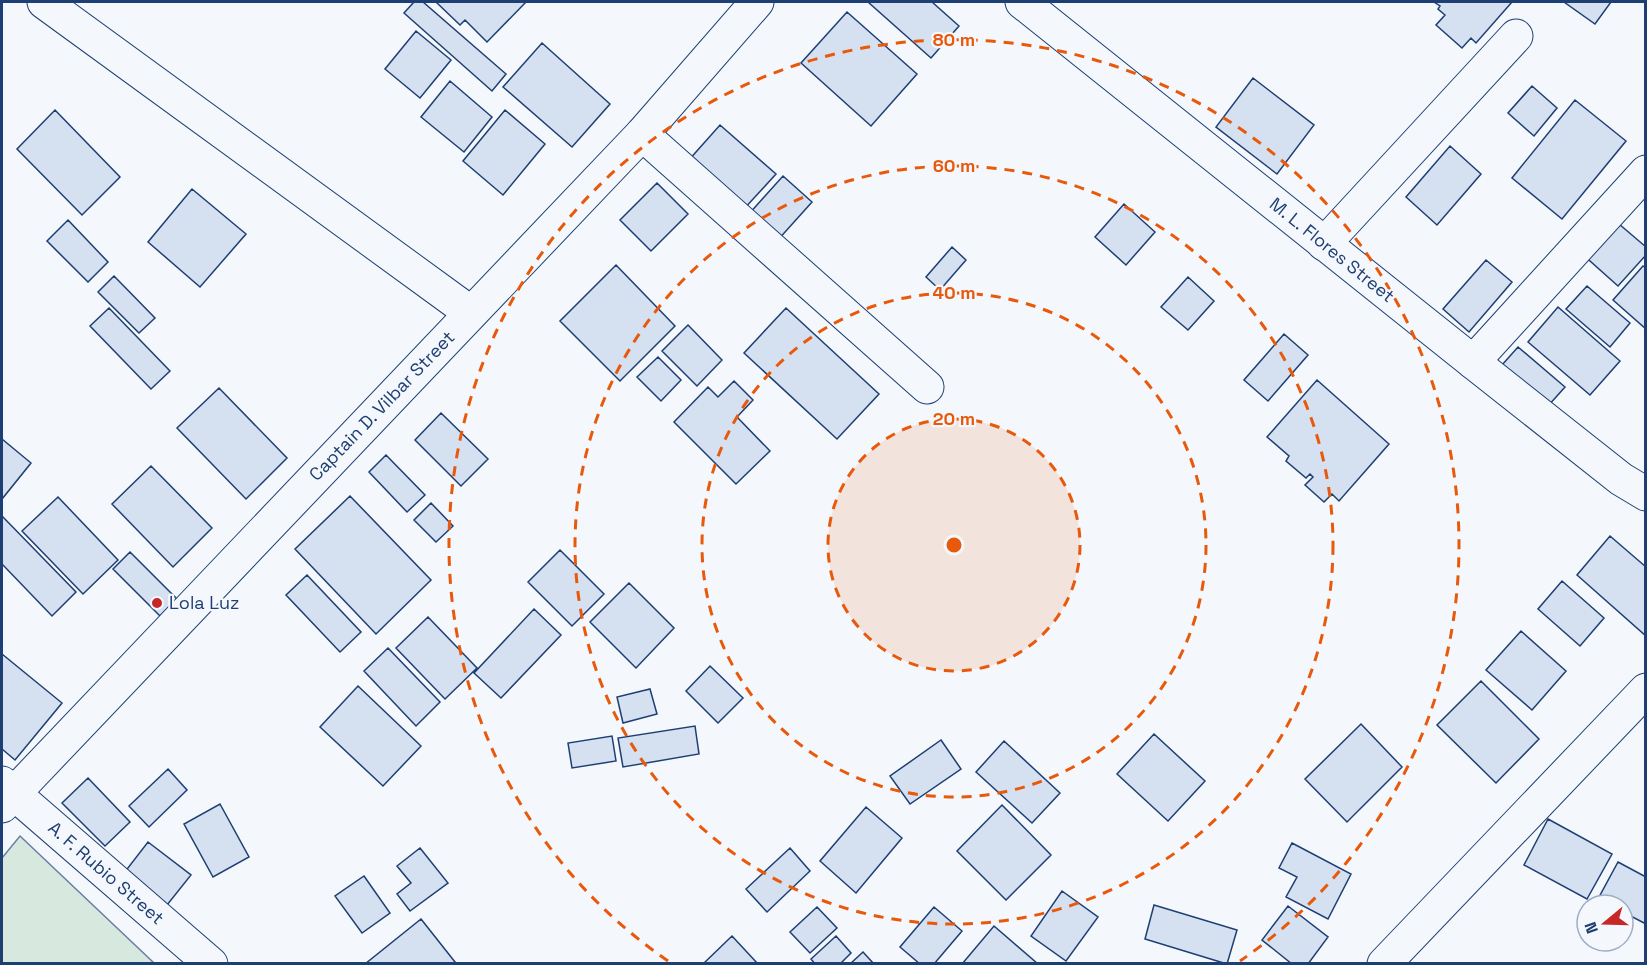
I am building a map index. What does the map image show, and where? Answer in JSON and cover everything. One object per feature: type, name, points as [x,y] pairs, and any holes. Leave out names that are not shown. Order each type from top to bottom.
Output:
[{"type":"street","points":[[44,2],[471,313]]},
{"type":"street","name":"Captain D. Vilbar Street","points":[[5,794],[642,134],[757,2]]},
{"type":"street","name":"M. L. Flores Street","points":[[1022,2],[1473,362],[1621,478],[1646,494]]},
{"type":"street","points":[[1324,244],[1516,36]]},
{"type":"street","points":[[642,134],[927,387]]},
{"type":"street","points":[[1473,362],[1646,172]]},
{"type":"street","points":[[1384,963],[1646,690]]},
{"type":"street","name":"A. F. Rubio Street","points":[[5,794],[210,963]]},
{"type":"shaded area","points":[[20,836],[154,963],[2,963],[2,858]]},
{"type":"building","points":[[414,2],[423,2],[506,74],[492,91],[404,13]]},
{"type":"building","points":[[436,2],[526,2],[487,42],[465,20],[460,25]]},
{"type":"building","points":[[868,2],[932,2],[959,26],[931,58]]},
{"type":"building","points":[[1434,2],[1512,2],[1476,43],[1471,38],[1462,48],[1436,25],[1445,15],[1438,9],[1440,6]]},
{"type":"building","points":[[1564,2],[1611,2],[1595,24]]},
{"type":"building","points":[[847,12],[917,74],[871,126],[801,63]]},
{"type":"building","points":[[416,31],[451,60],[420,98],[385,69]]},
{"type":"building","points":[[542,43],[610,104],[572,147],[503,87]]},
{"type":"building","points":[[1253,78],[1314,125],[1277,174],[1216,127]]},
{"type":"building","points":[[450,81],[492,117],[464,152],[421,117]]},
{"type":"building","points":[[1532,86],[1557,108],[1534,136],[1508,113]]},
{"type":"building","points":[[1575,100],[1626,141],[1562,219],[1512,178]]},
{"type":"building","points":[[55,110],[120,177],[82,215],[17,149]]},
{"type":"building","points":[[505,110],[545,144],[503,195],[463,161]]},
{"type":"building","points":[[720,125],[776,174],[743,210],[688,161]]},
{"type":"building","points":[[1450,146],[1481,174],[1437,225],[1406,197]]},
{"type":"building","points":[[783,176],[812,202],[777,241],[748,215]]},
{"type":"building","points":[[657,183],[688,214],[651,251],[620,220]]},
{"type":"building","points":[[192,189],[246,234],[200,287],[148,242]]},
{"type":"building","points":[[1124,204],[1155,232],[1126,265],[1095,237]]},
{"type":"building","points":[[1612,218],[1646,247],[1646,255],[1618,286],[1581,253]]},
{"type":"building","points":[[68,220],[108,262],[88,282],[47,241]]},
{"type":"building","points":[[952,247],[966,260],[940,290],[926,277]]},
{"type":"building","points":[[1486,260],[1512,282],[1469,332],[1443,309]]},
{"type":"building","points":[[616,265],[675,326],[620,381],[560,321]]},
{"type":"building","points":[[1643,266],[1646,268],[1646,329],[1613,300]]},
{"type":"building","points":[[114,276],[155,318],[139,333],[98,292]]},
{"type":"building","points":[[1188,277],[1214,301],[1188,330],[1161,307]]},
{"type":"building","points":[[1587,286],[1630,323],[1610,347],[1566,309]]},
{"type":"building","points":[[1558,307],[1620,361],[1590,395],[1528,342]]},
{"type":"building","points":[[109,308],[170,371],[151,389],[90,326]]},
{"type":"building","points":[[786,308],[879,394],[837,439],[744,353]]},
{"type":"building","points":[[688,325],[722,360],[697,386],[662,351]]},
{"type":"building","points":[[1284,334],[1308,355],[1268,401],[1244,380]]},
{"type":"building","points":[[1518,347],[1565,387],[1548,406],[1502,365]]},
{"type":"building","points":[[658,357],[681,380],[661,401],[637,377]]},
{"type":"building","points":[[1317,380],[1389,444],[1339,501],[1332,494],[1324,502],[1305,485],[1313,477],[1310,474],[1306,478],[1286,461],[1289,456],[1267,437]]},
{"type":"building","points":[[734,381],[753,400],[737,417],[770,451],[736,484],[674,422],[708,387],[718,397]]},
{"type":"building","points":[[219,388],[287,458],[246,499],[177,428]]},
{"type":"building","points":[[441,413],[488,459],[461,486],[415,440]]},
{"type":"building","points":[[2,439],[31,463],[2,499]]},
{"type":"building","points":[[386,455],[425,495],[407,512],[369,472]]},
{"type":"building","points":[[151,466],[212,528],[173,567],[112,504]]},
{"type":"building","points":[[350,496],[431,580],[376,634],[295,549]]},
{"type":"building","points":[[58,497],[118,560],[83,594],[22,531]]},
{"type":"building","points":[[431,503],[453,526],[436,542],[414,520]]},
{"type":"building","points":[[2,516],[76,592],[52,616],[2,564]]},
{"type":"building","points":[[1610,536],[1646,567],[1646,636],[1577,575]]},
{"type":"building","points":[[560,550],[604,594],[572,626],[528,582]]},
{"type":"building","points":[[130,552],[177,599],[160,616],[113,569]]},
{"type":"building","points":[[307,575],[361,632],[340,652],[286,595]]},
{"type":"building","points":[[1562,581],[1604,618],[1580,646],[1538,609]]},
{"type":"building","points":[[629,583],[674,628],[636,668],[590,622]]},
{"type":"building","points":[[534,609],[561,635],[501,698],[474,673]]},
{"type":"building","points":[[428,617],[477,668],[445,699],[396,648]]},
{"type":"building","points":[[1521,631],[1566,671],[1532,710],[1486,670]]},
{"type":"building","points":[[388,648],[440,702],[416,726],[364,671]]},
{"type":"building","points":[[2,654],[62,703],[15,760],[2,749]]},
{"type":"building","points":[[710,666],[743,698],[718,723],[686,691]]},
{"type":"building","points":[[1481,681],[1539,739],[1496,783],[1437,725]]},
{"type":"building","points":[[358,686],[421,746],[383,786],[320,727]]},
{"type":"building","points":[[650,689],[657,714],[623,723],[617,697]]},
{"type":"building","points":[[1361,724],[1402,767],[1347,822],[1305,779]]},
{"type":"building","points":[[695,726],[699,754],[623,767],[618,738]]},
{"type":"building","points":[[1154,734],[1205,781],[1168,821],[1117,774]]},
{"type":"building","points":[[612,736],[616,761],[572,768],[568,743]]},
{"type":"building","points":[[941,740],[961,769],[910,804],[890,776]]},
{"type":"building","points":[[1004,741],[1060,793],[1032,823],[976,772]]},
{"type":"building","points":[[168,769],[187,790],[149,827],[129,806]]},
{"type":"building","points":[[88,778],[130,822],[105,846],[62,803]]},
{"type":"building","points":[[220,804],[249,857],[213,877],[184,824]]},
{"type":"building","points":[[1002,805],[1051,855],[1006,900],[957,851]]},
{"type":"building","points":[[866,807],[902,838],[856,893],[820,861]]},
{"type":"building","points":[[1548,819],[1612,854],[1590,893],[1576,893],[1524,865]]},
{"type":"building","points":[[148,842],[191,875],[167,905],[124,873]]},
{"type":"building","points":[[1292,843],[1351,874],[1328,919],[1286,897],[1297,877],[1279,868]]},
{"type":"building","points":[[420,848],[448,883],[410,911],[397,894],[411,883],[397,866]]},
{"type":"building","points":[[790,848],[810,871],[767,912],[746,889]]},
{"type":"building","points":[[1618,862],[1646,877],[1646,920],[1644,923],[1635,918],[1635,893],[1601,893]]},
{"type":"building","points":[[364,876],[390,913],[362,933],[335,896]]},
{"type":"building","points":[[1062,891],[1098,917],[1066,961],[1031,936]]},
{"type":"building","points":[[1154,905],[1237,930],[1227,964],[1145,939]]},
{"type":"building","points":[[1288,906],[1328,937],[1308,964],[1292,964],[1262,940]]},
{"type":"building","points":[[817,907],[837,928],[810,953],[790,932]]},
{"type":"building","points":[[934,907],[962,931],[934,964],[920,964],[900,947]]},
{"type":"building","points":[[421,919],[455,962],[453,964],[365,964]]},
{"type":"building","points":[[994,926],[1038,964],[962,964]]},
{"type":"building","points":[[732,936],[758,964],[703,964]]},
{"type":"building","points":[[836,936],[851,953],[840,964],[815,964],[811,959]]},
{"type":"building","points":[[863,952],[874,964],[850,964]]},
{"type":"place","name":"Lola Luz","points":[[157,603]]}]
